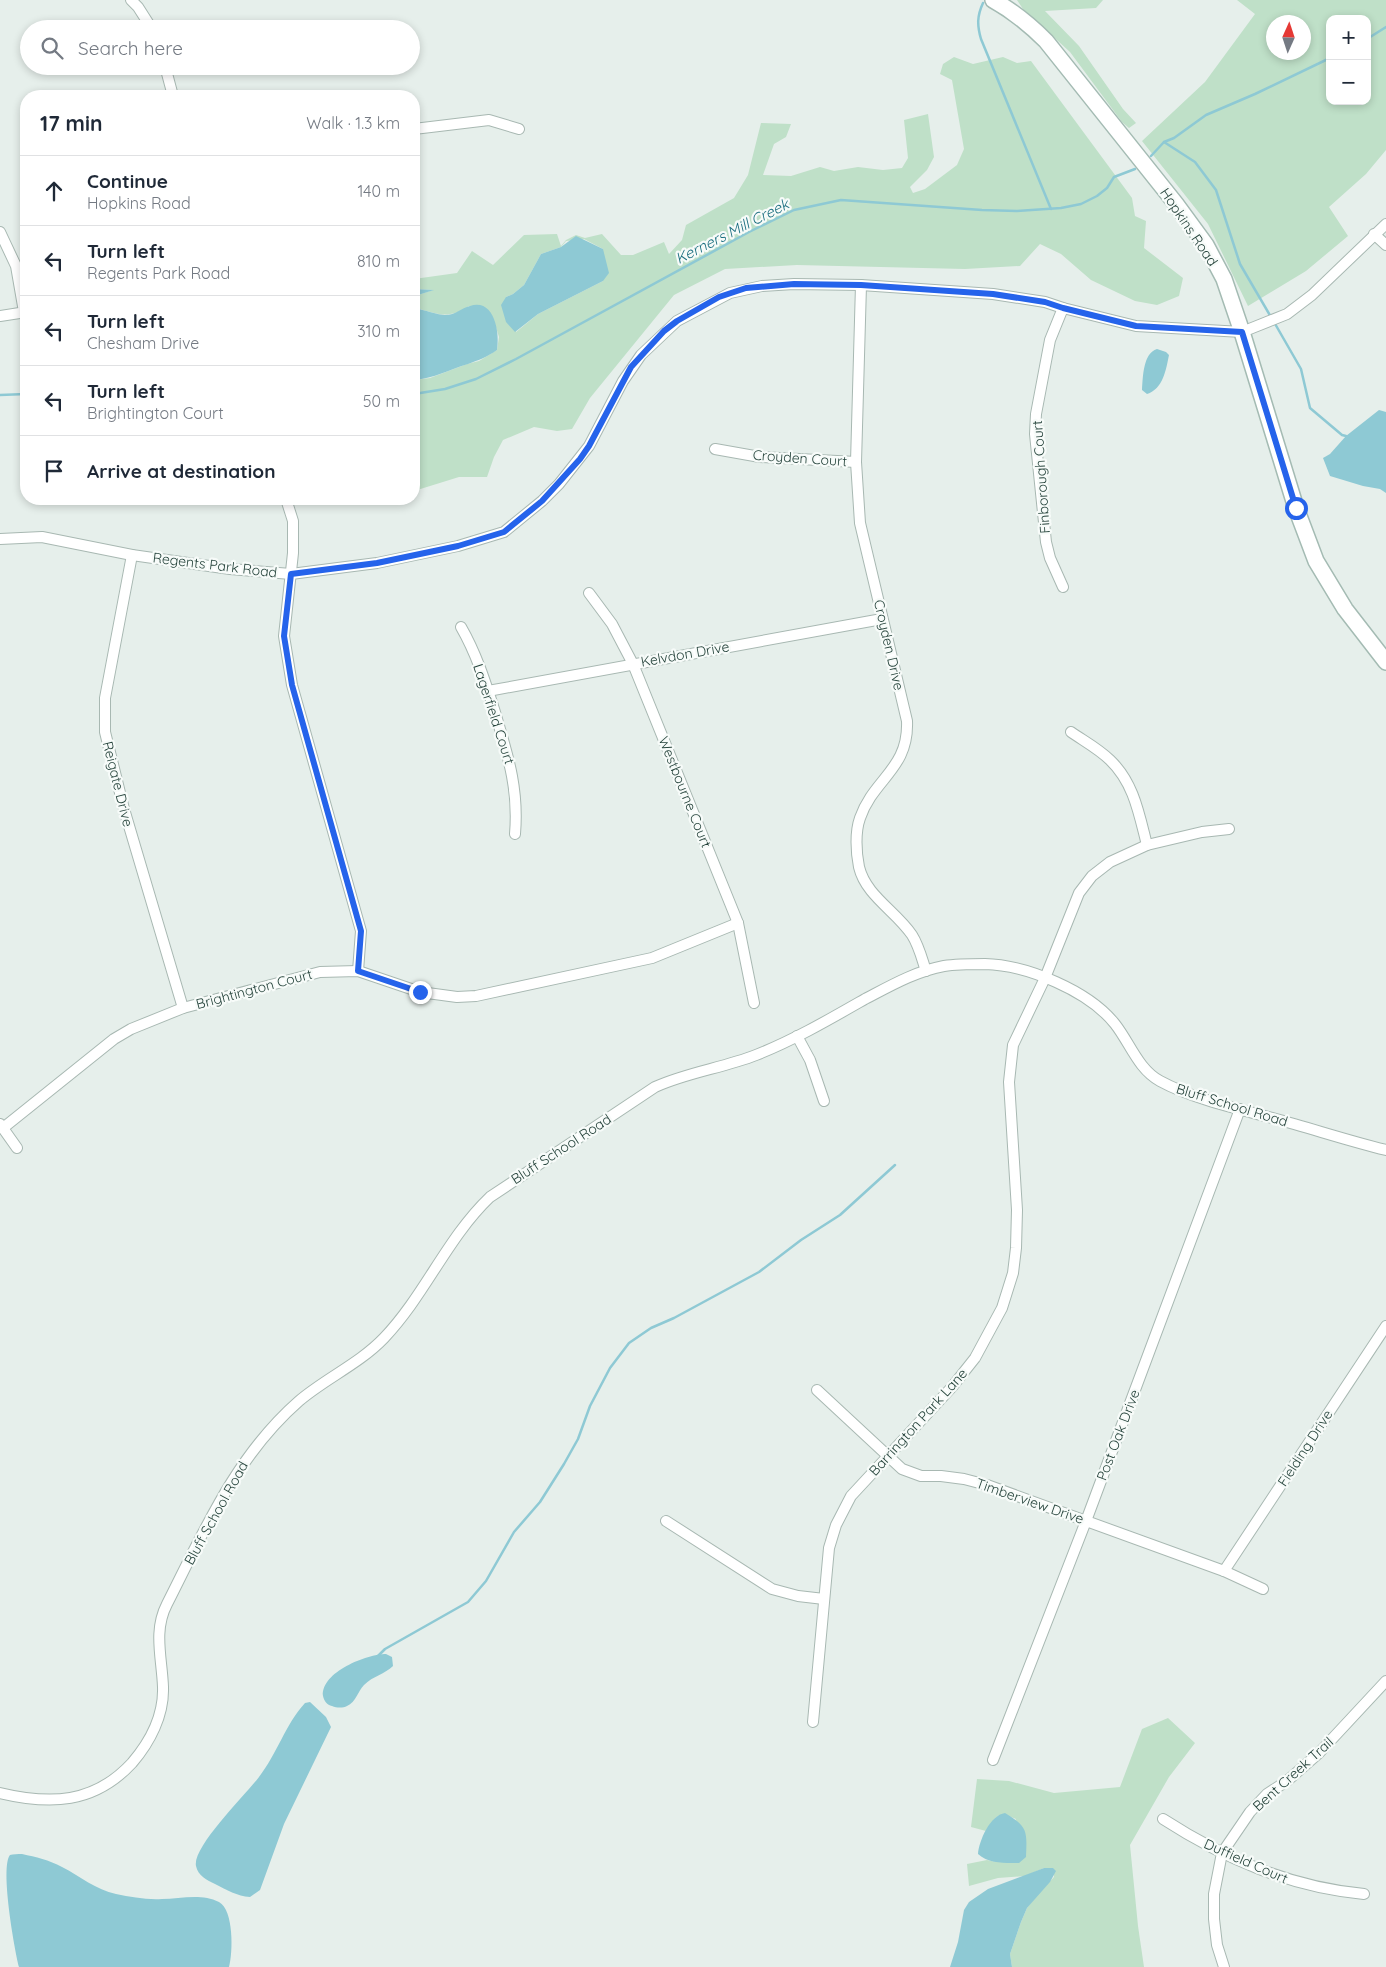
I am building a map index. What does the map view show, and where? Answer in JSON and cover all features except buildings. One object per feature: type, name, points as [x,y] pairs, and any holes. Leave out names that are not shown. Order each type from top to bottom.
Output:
[{"type":"main road","name":"Hopkins Road","points":[[993,0],[1009,9],[1031,26],[1046,42],[1176,204],[1206,245],[1224,279],[1296,508],[1316,561],[1345,609],[1386,662]]},
{"type":"street","points":[[131,0],[146,20]]},
{"type":"street","points":[[167,75],[171,90]]},
{"type":"street","points":[[420,128],[489,120],[519,129]]},
{"type":"street","points":[[1242,332],[1280,317],[1312,295],[1386,224]]},
{"type":"street","points":[[0,232],[16,266],[20,286]]},
{"type":"street","points":[[1374,234],[1386,245]]},
{"type":"street","name":"Regents Park Road","points":[[0,539],[42,537],[132,555],[230,569],[291,574],[377,563],[458,546],[504,532],[542,501],[574,465],[589,446],[631,367],[664,331],[677,321],[719,297],[746,288],[794,284],[861,285],[1021,297],[1136,326],[1242,332]]},
{"type":"street","name":"Croyden Drive","points":[[861,285],[856,462],[860,523],[907,721],[908,733],[901,756],[894,768],[881,782],[860,817],[857,841],[858,857],[860,869],[868,888],[912,935],[926,971]]},
{"type":"street","name":"Finborough Court","points":[[1063,308],[1045,358],[1036,414],[1035,434],[1046,542],[1050,558],[1063,586]]},
{"type":"street","points":[[0,316],[20,313]]},
{"type":"street","name":"Croyden Court","points":[[715,449],[760,458],[856,462]]},
{"type":"street","points":[[288,505],[293,521],[291,574],[284,636],[292,685],[361,931],[358,971]]},
{"type":"street","name":"Reigate Drive","points":[[132,555],[105,698],[105,732],[124,810],[183,1008]]},
{"type":"street","name":"Westbourne Court","points":[[589,593],[612,624],[633,664],[738,923],[754,1003]]},
{"type":"street","name":"Kelvdon Drive","points":[[488,691],[882,619]]},
{"type":"street","name":"Lagerfield Court","points":[[461,627],[471,644],[511,764],[517,809],[515,834]]},
{"type":"street","points":[[1071,732],[1109,759],[1121,772],[1134,795],[1147,845]]},
{"type":"street","name":"Barrington Park Lane","points":[[813,1722],[829,1548],[842,1511],[851,1496],[889,1458],[975,1358],[1002,1308],[1014,1273],[1018,1210],[1009,1082],[1013,1045],[1045,978],[1075,901],[1092,876],[1110,862],[1147,845],[1202,832],[1229,829]]},
{"type":"street","name":"Brightington Court","points":[[2,1126],[114,1039],[131,1029],[183,1008],[320,972],[358,971],[429,994],[457,997],[476,996],[652,958],[738,923]]},
{"type":"street","name":"Bluff School Road","points":[[0,1793],[43,1801],[72,1798],[104,1786],[134,1761],[157,1724],[161,1712],[163,1687],[159,1650],[161,1618],[237,1471],[273,1427],[299,1401],[318,1386],[346,1370],[384,1339],[397,1324],[461,1228],[490,1197],[655,1087],[669,1080],[754,1056],[797,1036],[887,988],[926,971],[944,966],[987,964],[1005,966],[1068,987],[1102,1010],[1124,1036],[1145,1070],[1175,1089],[1386,1150]]},
{"type":"street","points":[[797,1036],[810,1060],[824,1101]]},
{"type":"street","name":"Post Oak Drive","points":[[993,1760],[1086,1521],[1240,1109]]},
{"type":"street","points":[[2,1126],[17,1148]]},
{"type":"street","name":"Fielding Drive","points":[[1224,1571],[1386,1326]]},
{"type":"street","name":"Timberview Drive","points":[[817,1390],[902,1469],[921,1476],[964,1479],[987,1485],[1224,1571],[1263,1589]]},
{"type":"street","points":[[666,1520],[772,1589],[824,1600]]},
{"type":"street","name":"Bent Creek Trail","points":[[1224,1967],[1218,1945],[1214,1910],[1214,1894],[1222,1853],[1250,1812],[1262,1800],[1302,1770],[1386,1681]]},
{"type":"street","name":"Duffield Court","points":[[1163,1819],[1222,1853],[1294,1882],[1364,1894]]},
{"type":"green space","points":[[1017,0],[1103,0],[1096,8],[1045,11],[1079,46],[1123,109],[1136,123],[1129,128],[1122,122],[1070,52],[1023,9]]},
{"type":"green space","points":[[1237,0],[1386,0],[1386,150],[1366,174],[1329,207],[1348,236],[1306,271],[1248,306],[1208,224],[1142,141],[1205,82],[1255,14]]},
{"type":"green space","points":[[954,57],[973,64],[1003,57],[1017,63],[1031,61],[1132,198],[1135,216],[1146,221],[1144,248],[1183,278],[1179,296],[1157,305],[1135,301],[1091,280],[1061,254],[1040,244],[1020,266],[965,269],[797,265],[725,269],[674,295],[590,398],[572,429],[557,431],[534,427],[503,440],[494,457],[487,477],[459,477],[420,489],[420,379],[430,378],[479,361],[497,350],[499,337],[493,318],[469,306],[449,314],[437,314],[420,309],[420,294],[433,290],[420,289],[420,278],[457,273],[472,251],[493,265],[524,235],[557,234],[561,246],[566,240],[576,235],[585,238],[602,234],[621,255],[633,255],[664,242],[669,254],[682,240],[686,225],[734,198],[748,175],[761,123],[791,124],[786,137],[774,144],[763,175],[791,176],[820,167],[834,171],[858,167],[883,170],[902,168],[908,158],[904,120],[928,114],[934,157],[927,170],[910,187],[913,193],[925,189],[957,165],[964,149],[952,80],[940,74],[943,64]],"holes":[[[584,239],[603,249],[603,281],[538,314],[516,332],[506,297],[524,285],[541,254],[561,247],[566,241]]]},
{"type":"green space","points":[[1168,1718],[1195,1743],[1169,1777],[1130,1845],[1144,1967],[1012,1967],[1010,1954],[1021,1922],[1027,1908],[1054,1877],[1053,1868],[1044,1868],[1025,1876],[998,1878],[969,1886],[967,1864],[987,1860],[996,1862],[1016,1819],[1005,1815],[998,1816],[986,1831],[971,1827],[977,1779],[1009,1781],[1054,1793],[1120,1787],[1142,1729]]},
{"type":"water","points":[[576,236],[603,249],[609,273],[603,281],[538,314],[515,332],[506,322],[501,305],[506,297],[524,285],[541,254],[561,247]]},
{"type":"water","points":[[420,289],[434,290],[420,294]]},
{"type":"water","points":[[478,305],[485,307],[494,319],[498,335],[497,350],[468,364],[420,379],[420,309],[449,315],[470,306]]},
{"type":"water","points":[[1157,349],[1169,355],[1167,367],[1157,388],[1147,394],[1142,390],[1146,360],[1152,351]]},
{"type":"water","points":[[1379,410],[1386,412],[1386,493],[1380,489],[1330,476],[1323,458],[1330,454],[1346,436]]},
{"type":"water","points":[[386,1654],[392,1657],[393,1666],[364,1685],[350,1704],[338,1707],[330,1705],[324,1700],[324,1687],[337,1672],[357,1661]]},
{"type":"water","points":[[310,1702],[326,1717],[331,1727],[284,1824],[260,1890],[250,1897],[232,1892],[209,1881],[201,1875],[196,1866],[197,1857],[202,1846],[253,1785],[271,1759],[298,1712],[305,1703]]},
{"type":"water","points":[[1005,1813],[1022,1826],[1026,1835],[1026,1857],[1019,1863],[987,1860],[978,1854],[986,1829],[995,1818]]},
{"type":"water","points":[[22,1854],[52,1862],[95,1886],[116,1894],[151,1899],[198,1897],[219,1902],[224,1907],[230,1922],[232,1942],[229,1967],[19,1967],[9,1908],[6,1875],[7,1862],[10,1855]]},
{"type":"water","points":[[1044,1868],[1053,1868],[1056,1871],[1050,1882],[1027,1908],[1010,1954],[1012,1967],[950,1967],[958,1942],[964,1910],[969,1902],[988,1889]]},
{"type":"waterway","points":[[983,3],[978,21],[981,39],[1051,209]]},
{"type":"waterway","name":"Kerners Mill Creek","points":[[1371,36],[1386,27]]},
{"type":"waterway","name":"Kerners Mill Creek","points":[[1151,156],[1164,142],[1174,138],[1206,115],[1326,60]]},
{"type":"waterway","points":[[1164,142],[1195,162],[1216,190],[1240,264],[1271,317]]},
{"type":"waterway","name":"Kerners Mill Creek","points":[[420,393],[445,389],[476,379],[749,232],[794,210],[841,200],[982,210],[1017,211],[1061,208],[1081,204],[1097,196],[1107,188],[1114,177],[1135,169]]},
{"type":"waterway","points":[[1274,322],[1301,369],[1310,408],[1342,435],[1346,436]]},
{"type":"waterway","name":"Kerners Mill Creek","points":[[0,395],[20,394]]},
{"type":"waterway","points":[[377,1657],[385,1649],[468,1602],[486,1581],[514,1532],[540,1502],[564,1464],[578,1439],[590,1406],[610,1368],[629,1343],[651,1328],[674,1318],[759,1272],[801,1240],[840,1215],[895,1165]]},
{"type":"route","points":[[420,992],[358,971],[361,931],[292,685],[284,636],[291,574],[377,563],[458,546],[504,532],[542,501],[559,484],[589,446],[631,367],[664,331],[690,313],[719,297],[746,288],[794,284],[861,285],[1021,297],[1136,326],[1242,332],[1296,508]]}]
